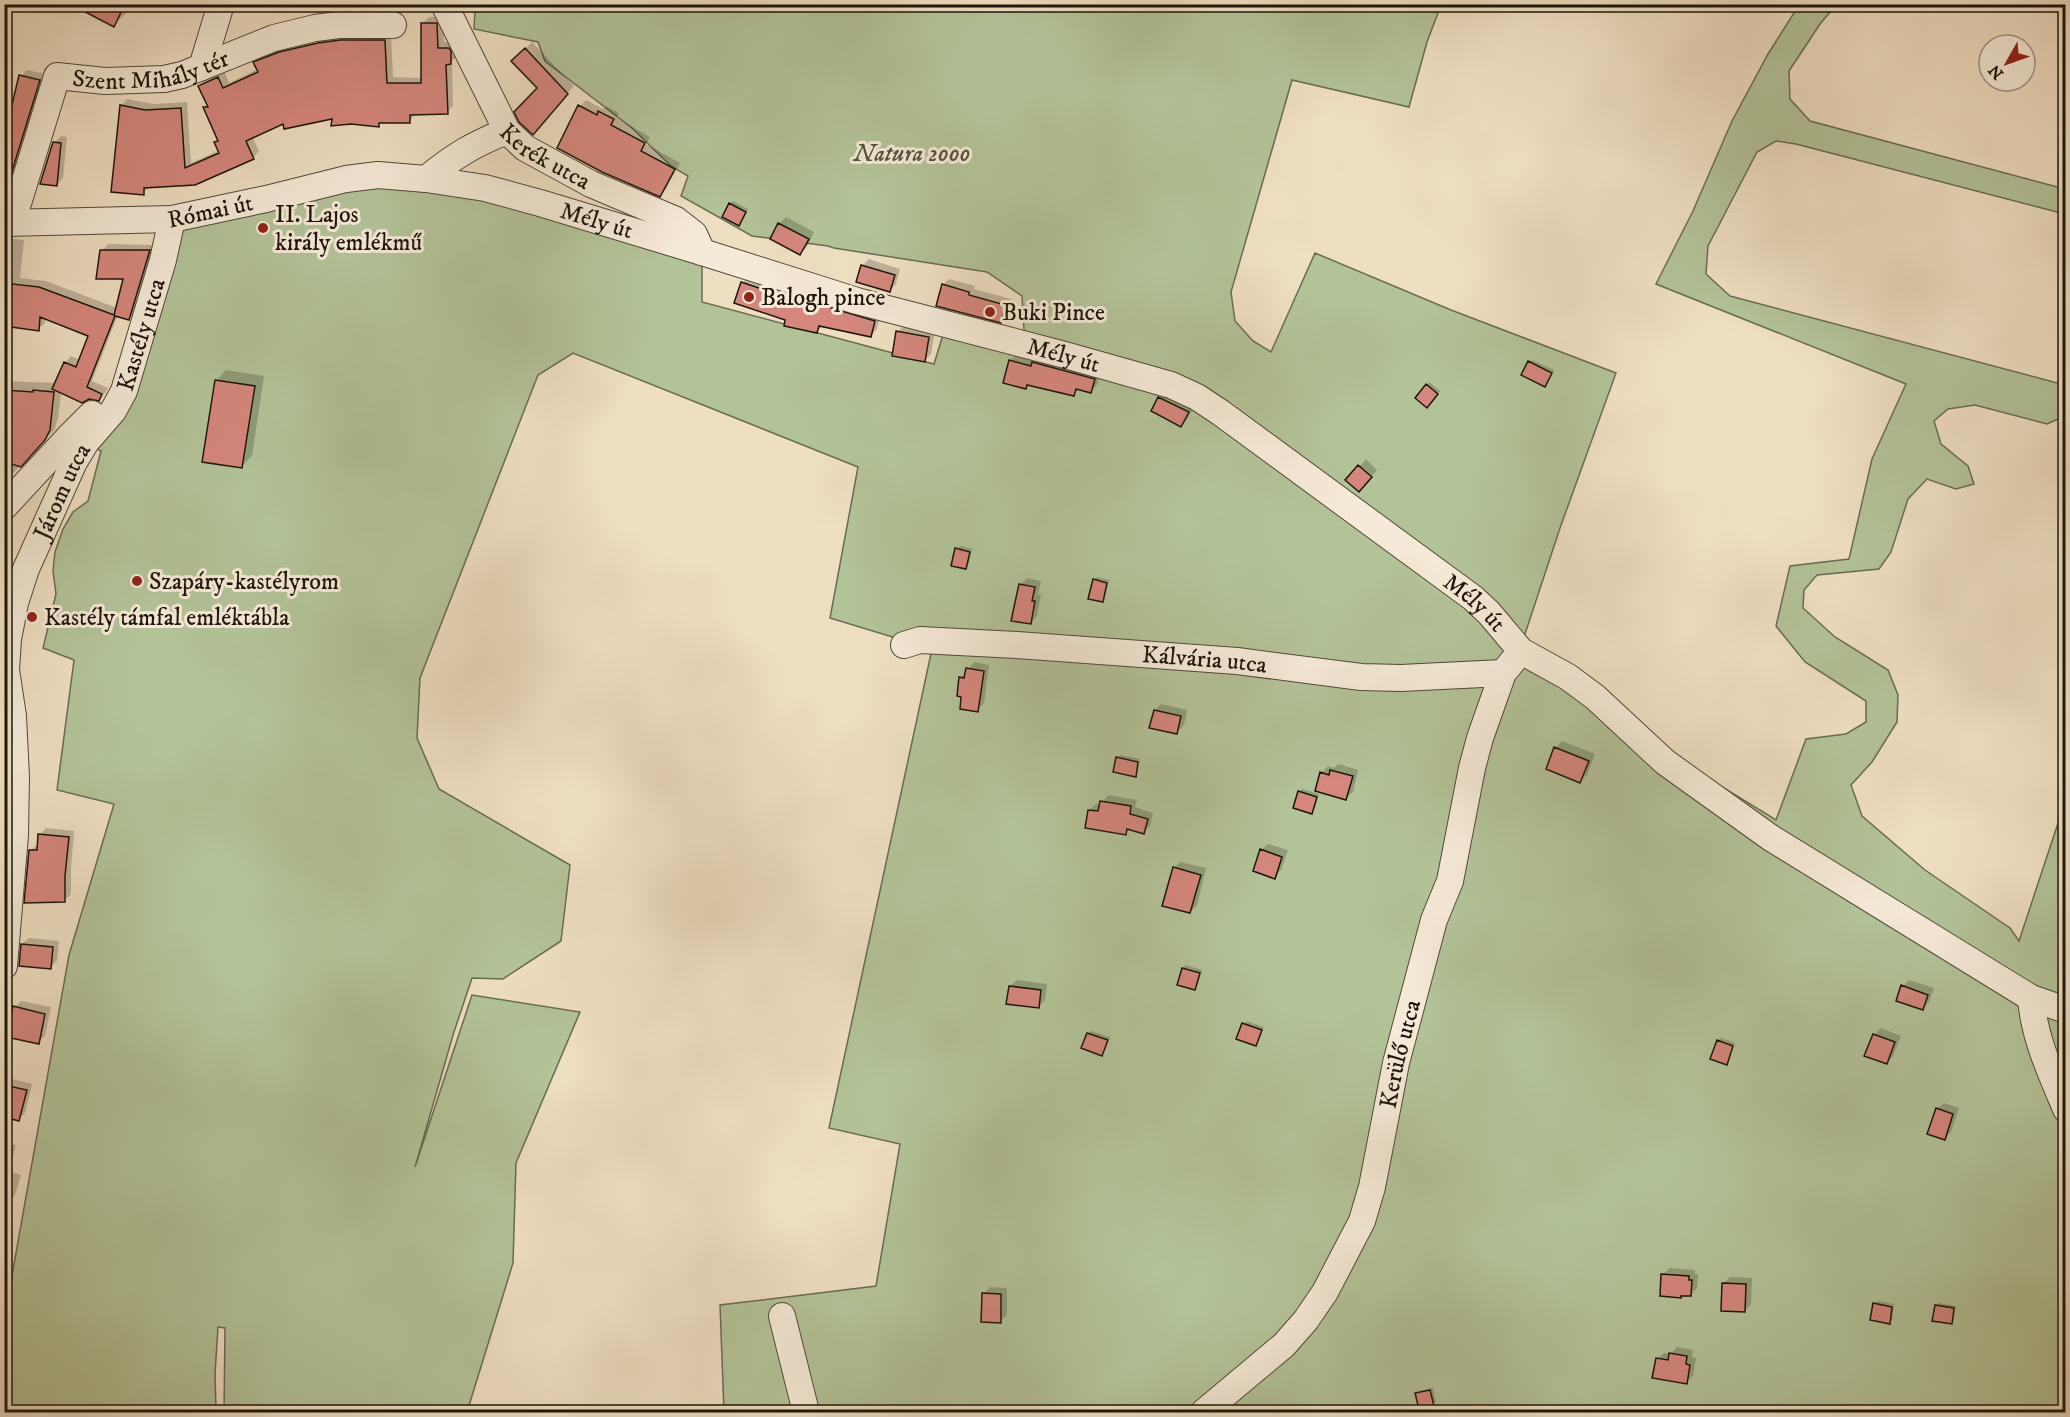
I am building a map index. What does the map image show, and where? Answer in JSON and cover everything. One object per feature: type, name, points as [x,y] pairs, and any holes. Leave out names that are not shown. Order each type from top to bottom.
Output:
[{"type":"street","points":[[202,68],[221,4]]},
{"type":"street","name":"Kerék utca","points":[[444,4],[507,131],[525,148],[591,184],[676,220],[694,234],[702,252]]},
{"type":"street","name":"Szent Mihály tér","points":[[8,223],[57,76],[105,81],[164,79],[202,68],[274,38],[315,28],[339,25],[393,25]]},
{"type":"street","points":[[426,179],[450,159],[475,144],[507,131]]},
{"type":"street","name":"Római út","points":[[8,223],[172,219],[346,179],[378,175],[426,179]]},
{"type":"street","name":"Mély út","points":[[426,179],[507,194],[857,301],[1171,385],[1221,413],[1473,598],[1521,651]]},
{"type":"street","name":"Kastély utca","points":[[4,507],[104,402],[126,385],[163,260],[172,219]]},
{"type":"street","name":"Járom utca","points":[[4,966],[15,846],[16,777],[13,716],[5,673],[8,639],[15,603],[26,569],[74,462],[86,442],[113,411],[126,385]]},
{"type":"street","name":"Kálvária utca","points":[[904,645],[920,640],[1017,645],[1237,661],[1361,677],[1401,678],[1503,673]]},
{"type":"street","points":[[1521,651],[1568,677],[1595,697],[1665,762],[1771,838],[2031,998],[2066,1010]]},
{"type":"street","name":"Kerülő utca","points":[[1204,1413],[1284,1345],[1306,1320],[1326,1292],[1362,1221],[1372,1187],[1396,1063],[1434,920],[1450,881],[1472,768],[1503,673],[1521,651]]},
{"type":"street","points":[[2031,998],[2032,1019],[2038,1041],[2066,1109]]},
{"type":"street","points":[[782,1316],[806,1413]]},
{"type":"green space","name":"Natura 2000","points":[[507,4],[1441,5],[1427,42],[1409,107],[1292,80],[1231,292],[1235,321],[1253,341],[1271,352],[1315,253],[1451,310],[1616,373],[1560,528],[1524,637],[1598,689],[1688,766],[1776,820],[1806,739],[1846,734],[1866,722],[1866,701],[1805,662],[1776,626],[1790,566],[1849,559],[1872,459],[1906,384],[1656,284],[1693,211],[1732,121],[1768,54],[1799,5],[1836,5],[1820,24],[1789,71],[1790,99],[1810,121],[2065,189],[2065,214],[1796,144],[1776,141],[1757,152],[1708,246],[1706,274],[1730,296],[2065,385],[2065,416],[2047,424],[1975,405],[1948,409],[1934,421],[1941,444],[1968,466],[1974,484],[1956,489],[1927,479],[1908,499],[1891,552],[1879,569],[1817,575],[1804,590],[1803,608],[1835,637],[1888,670],[1898,695],[1897,722],[1872,762],[1851,785],[1862,816],[1925,870],[2010,928],[2019,941],[2065,802],[2065,1412],[724,1412],[720,1305],[876,1286],[900,1144],[829,1128],[932,649],[830,618],[858,467],[573,353],[538,375],[420,678],[417,738],[439,789],[570,865],[561,941],[503,979],[472,978],[415,1167],[472,995],[580,1012],[516,1163],[513,1263],[467,1412],[224,1412],[225,1328],[218,1327],[215,1374],[216,1412],[5,1412],[4,1347],[8,1298],[69,955],[114,804],[57,790],[74,660],[43,648],[56,594],[53,571],[55,552],[63,529],[73,512],[88,501],[101,451],[86,442],[113,411],[172,219],[378,175],[702,252],[702,302],[934,364],[946,325],[1021,343],[1024,330],[1022,296],[987,272],[752,236],[681,196],[688,176],[671,166],[632,128],[545,61],[538,42],[474,29],[475,10],[499,9]]},
{"type":"building","points":[[70,4],[125,4],[114,27]]},
{"type":"building","points":[[360,4],[383,4],[383,10],[359,10]]},
{"type":"building","points":[[421,23],[437,23],[438,48],[449,48],[451,51],[451,64],[446,65],[448,114],[410,115],[410,123],[379,123],[379,127],[351,124],[331,126],[332,119],[284,129],[283,124],[246,141],[254,159],[195,185],[144,188],[144,195],[111,192],[120,105],[145,110],[181,108],[185,168],[219,153],[214,142],[218,141],[203,107],[208,107],[198,86],[218,77],[223,88],[258,72],[253,62],[279,52],[340,40],[385,40],[387,83],[421,83]]},
{"type":"building","points":[[525,48],[568,94],[533,135],[519,122],[514,112],[537,88],[511,61]]},
{"type":"building","points":[[19,75],[40,80],[9,181],[4,179],[4,139]]},
{"type":"building","points":[[578,105],[597,115],[598,111],[614,119],[611,125],[645,143],[641,151],[675,169],[660,197],[602,172],[557,148]]},
{"type":"building","points":[[53,142],[61,143],[57,186],[40,184]]},
{"type":"building","points":[[729,203],[746,212],[739,226],[722,217]]},
{"type":"building","points":[[778,223],[809,239],[800,255],[770,239]]},
{"type":"building","points":[[100,250],[150,250],[129,320],[115,316],[87,387],[102,394],[99,401],[89,399],[82,403],[52,389],[64,362],[76,367],[88,336],[40,317],[39,331],[4,326],[4,283],[39,287],[114,315],[123,279],[96,279]]},
{"type":"building","points":[[861,265],[895,275],[890,292],[856,282]]},
{"type":"building","points":[[741,282],[875,321],[871,337],[819,326],[817,333],[784,326],[785,320],[734,303]]},
{"type":"building","points":[[942,284],[969,292],[969,295],[1005,305],[1001,323],[936,306]]},
{"type":"building","points":[[896,331],[929,337],[925,362],[892,356]]},
{"type":"building","points":[[1009,360],[1031,366],[1032,362],[1095,379],[1091,393],[1076,389],[1074,396],[1027,385],[1026,389],[1003,383]]},
{"type":"building","points":[[1528,361],[1552,373],[1545,387],[1521,375]]},
{"type":"building","points":[[215,380],[255,386],[242,468],[202,462]]},
{"type":"building","points":[[1426,384],[1438,394],[1427,408],[1415,398]]},
{"type":"building","points":[[4,390],[54,392],[50,430],[45,440],[21,467],[4,462]]},
{"type":"building","points":[[1158,397],[1189,412],[1181,427],[1151,411]]},
{"type":"building","points":[[1358,465],[1372,477],[1359,492],[1345,480]]},
{"type":"building","points":[[955,548],[970,552],[966,569],[951,566]]},
{"type":"building","points":[[1093,579],[1107,583],[1103,602],[1088,599]]},
{"type":"building","points":[[1019,584],[1035,587],[1031,624],[1011,621]]},
{"type":"building","points":[[966,668],[984,671],[978,712],[960,709],[961,697],[957,696],[959,677],[964,678]]},
{"type":"building","points":[[1154,710],[1181,716],[1177,734],[1149,728]]},
{"type":"building","points":[[1554,747],[1589,761],[1580,783],[1546,769]]},
{"type":"building","points":[[1116,757],[1138,762],[1136,777],[1113,772]]},
{"type":"building","points":[[1330,770],[1353,776],[1346,800],[1315,791],[1320,772],[1329,775]]},
{"type":"building","points":[[1298,791],[1317,797],[1312,814],[1293,808]]},
{"type":"building","points":[[1100,801],[1131,806],[1130,814],[1148,819],[1144,834],[1127,829],[1126,835],[1085,828],[1088,810],[1098,811]]},
{"type":"building","points":[[38,834],[69,837],[65,902],[24,903],[29,850],[37,850]]},
{"type":"building","points":[[1260,849],[1282,857],[1275,879],[1253,871]]},
{"type":"building","points":[[1173,867],[1201,875],[1190,913],[1162,906]]},
{"type":"building","points":[[21,944],[53,947],[51,969],[19,966]]},
{"type":"building","points":[[1182,968],[1200,973],[1195,990],[1177,985]]},
{"type":"building","points":[[1901,985],[1928,995],[1923,1010],[1896,1001]]},
{"type":"building","points":[[1009,986],[1041,990],[1039,1008],[1006,1004]]},
{"type":"building","points":[[13,1006],[45,1014],[39,1044],[6,1037]]},
{"type":"building","points":[[1242,1023],[1262,1030],[1256,1046],[1236,1039]]},
{"type":"building","points":[[1087,1033],[1108,1040],[1102,1056],[1081,1048]]},
{"type":"building","points":[[1873,1034],[1895,1042],[1887,1064],[1864,1056]]},
{"type":"building","points":[[1717,1040],[1733,1046],[1727,1065],[1710,1059]]},
{"type":"building","points":[[4,1085],[27,1090],[19,1121],[4,1117]]},
{"type":"building","points":[[1936,1108],[1953,1114],[1945,1140],[1927,1134]]},
{"type":"building","points":[[1661,1274],[1689,1276],[1689,1280],[1692,1280],[1691,1296],[1681,1296],[1681,1298],[1660,1296]]},
{"type":"building","points":[[1722,1283],[1746,1284],[1745,1312],[1721,1311]]},
{"type":"building","points":[[982,1293],[1001,1294],[1001,1323],[981,1322]]},
{"type":"building","points":[[1873,1303],[1892,1307],[1890,1324],[1870,1320]]},
{"type":"building","points":[[1935,1305],[1954,1308],[1952,1324],[1932,1321]]},
{"type":"building","points":[[1669,1353],[1687,1356],[1686,1364],[1690,1365],[1687,1384],[1652,1378],[1656,1358],[1668,1360]]},
{"type":"building","points":[[1430,1390],[1434,1406],[1419,1409],[1415,1393]]},
{"type":"place","name":"II. Lajos király emlékmű","points":[[263,228]]},
{"type":"place","name":"Balogh pince","points":[[749,297]]},
{"type":"place","name":"Buki Pince","points":[[990,312]]},
{"type":"place","name":"Szapáry-kastélyrom","points":[[137,581]]},
{"type":"place","name":"Kastély támfal emléktábla","points":[[32,617]]}]
